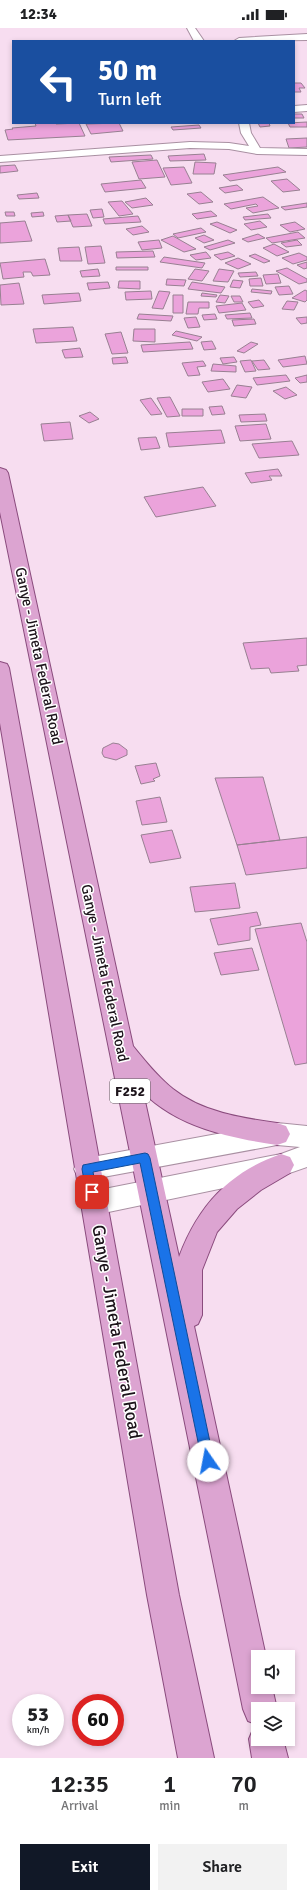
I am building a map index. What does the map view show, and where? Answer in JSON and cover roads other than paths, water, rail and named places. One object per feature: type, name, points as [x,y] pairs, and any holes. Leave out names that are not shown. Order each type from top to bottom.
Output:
[{"type":"main road","name":"Ganye - Jimeta Federal Road","points":[[0,473],[4,511],[145,1158],[259,1702]]},
{"type":"main road","name":"Ganye - Jimeta Federal Road","points":[[1,677],[163,1595],[196,1758]]},
{"type":"main road","points":[[121,1050],[143,1076],[165,1097],[198,1115],[250,1130],[277,1134]]},
{"type":"main road","points":[[189,1368],[187,1274],[199,1239],[212,1216],[228,1200],[255,1179],[281,1165]]},
{"type":"main road","points":[[267,1746],[270,1758]]},
{"type":"street","points":[[191,28],[198,40]]},
{"type":"street","points":[[256,40],[307,37]]},
{"type":"street","points":[[295,109],[307,108]]},
{"type":"street","points":[[244,124],[246,133],[257,151]]},
{"type":"street","points":[[0,160],[190,145],[229,146],[257,151],[307,152]]},
{"type":"street","points":[[87,1169],[277,1134],[307,1137]]},
{"type":"street","points":[[94,1204],[281,1165],[307,1156]]}]
